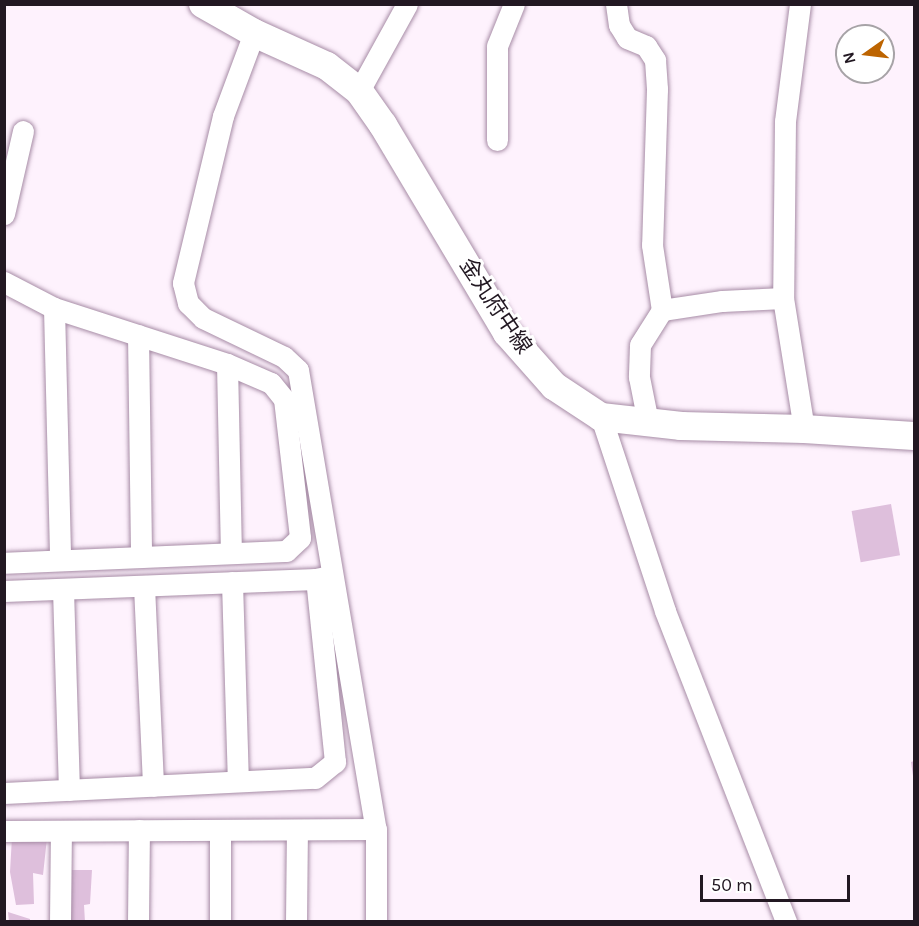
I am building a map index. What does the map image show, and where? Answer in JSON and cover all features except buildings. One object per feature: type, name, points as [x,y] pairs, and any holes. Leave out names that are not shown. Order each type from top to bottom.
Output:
[{"type":"main road","name":"金丸府中線","points":[[203,4],[254,33],[327,66],[359,91],[383,125],[507,333],[554,386],[601,417],[681,426],[804,429],[915,436]]},
{"type":"street","points":[[359,91],[407,4]]},
{"type":"street","points":[[497,140],[497,46],[514,4]]},
{"type":"street","points":[[616,4],[619,25],[627,38],[646,46],[655,60],[657,89],[652,244],[663,310],[640,345],[639,377],[648,422]]},
{"type":"street","points":[[800,4],[785,121],[783,298],[804,429]]},
{"type":"street","points":[[4,562],[286,551],[300,538],[298,370],[284,357],[203,318],[188,303],[183,283],[223,116],[254,33]]},
{"type":"street","points":[[4,214],[23,131]]},
{"type":"street","points":[[4,282],[54,308],[227,364],[271,383],[284,399],[299,428],[325,577],[376,829],[376,921]]},
{"type":"street","points":[[663,310],[722,301],[783,298]]},
{"type":"street","points":[[54,308],[60,560]]},
{"type":"street","points":[[138,335],[141,557]]},
{"type":"street","points":[[227,364],[231,553]]},
{"type":"street","points":[[601,417],[665,611],[786,921]]},
{"type":"street","points":[[4,591],[325,577]]},
{"type":"street","points":[[4,793],[315,778],[335,762],[325,577]]},
{"type":"street","points":[[232,582],[238,782]]},
{"type":"street","points":[[144,586],[153,786]]},
{"type":"street","points":[[63,589],[69,790]]},
{"type":"street","points":[[4,831],[376,829]]},
{"type":"street","points":[[138,921],[139,830]]},
{"type":"street","points":[[219,921],[220,830]]},
{"type":"street","points":[[296,921],[297,830]]},
{"type":"street","points":[[60,921],[61,831]]}]
